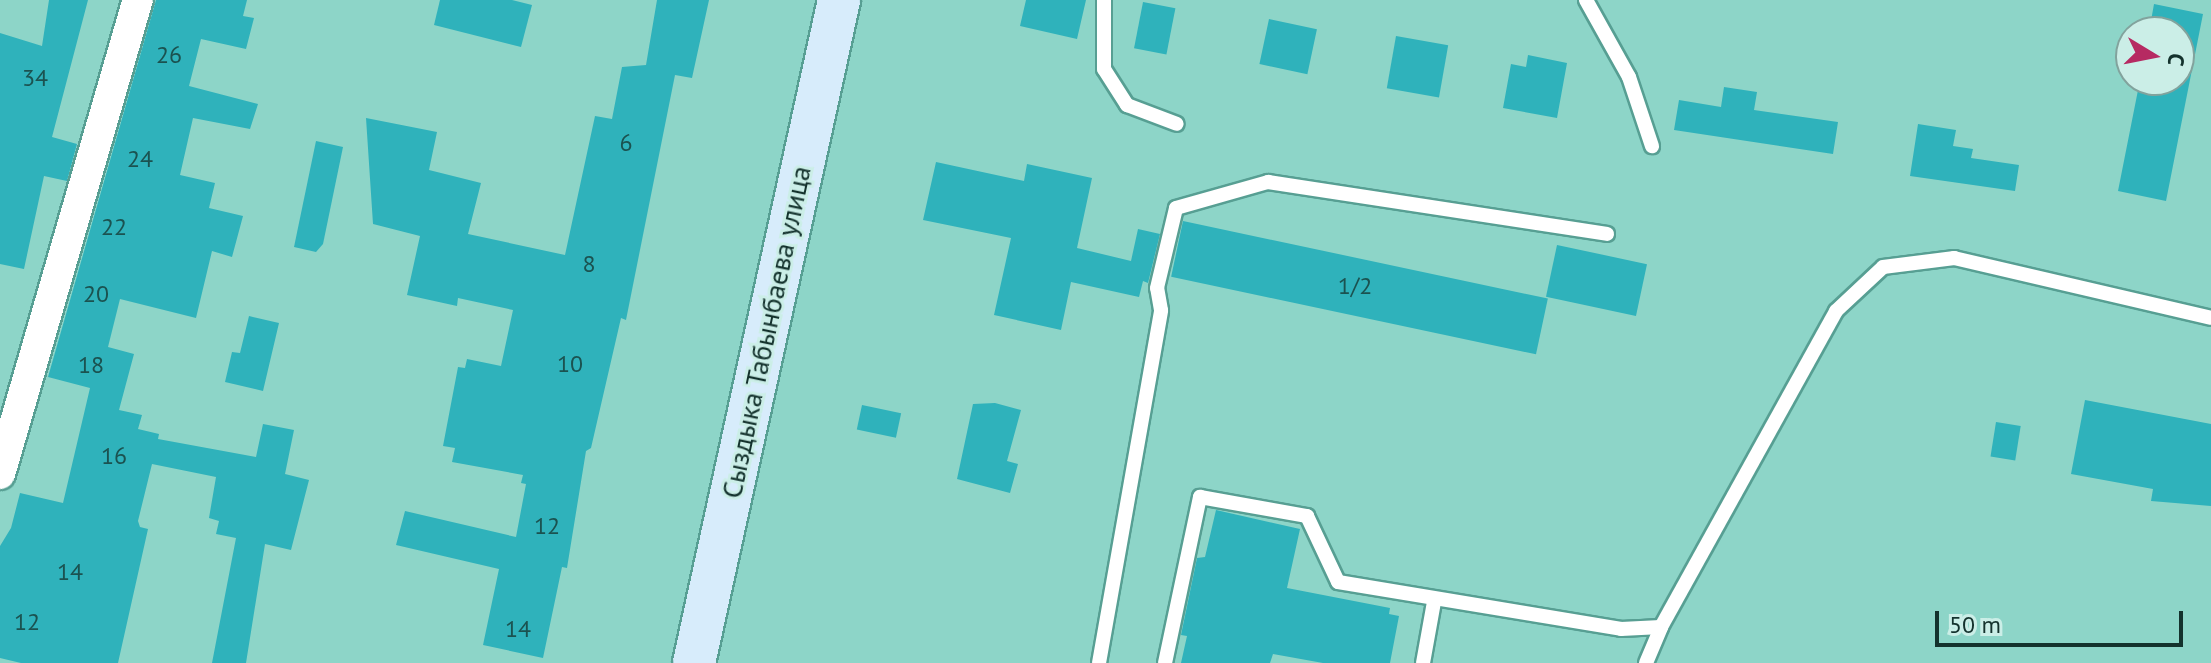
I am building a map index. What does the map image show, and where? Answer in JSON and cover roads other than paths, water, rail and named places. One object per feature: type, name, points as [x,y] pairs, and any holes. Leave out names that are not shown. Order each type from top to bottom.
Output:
[{"type":"street","points":[[0,474],[138,0]]},
{"type":"street","name":"Сыздыка Табынбаева улица","points":[[694,663],[839,0]]},
{"type":"lane","points":[[1104,0],[1104,69],[1127,105],[1177,124]]},
{"type":"lane","points":[[1586,0],[1629,77],[1652,146]]},
{"type":"lane","points":[[1099,663],[1161,310],[1157,288],[1176,208],[1268,182],[1607,234]]},
{"type":"lane","points":[[1646,663],[1661,627],[1836,311],[1883,267],[1954,258],[2211,318]]},
{"type":"lane","points":[[1165,663],[1200,497],[1307,516],[1338,582],[1434,602],[1621,629],[1661,627]]},
{"type":"lane","points":[[1423,663],[1434,602]]}]
